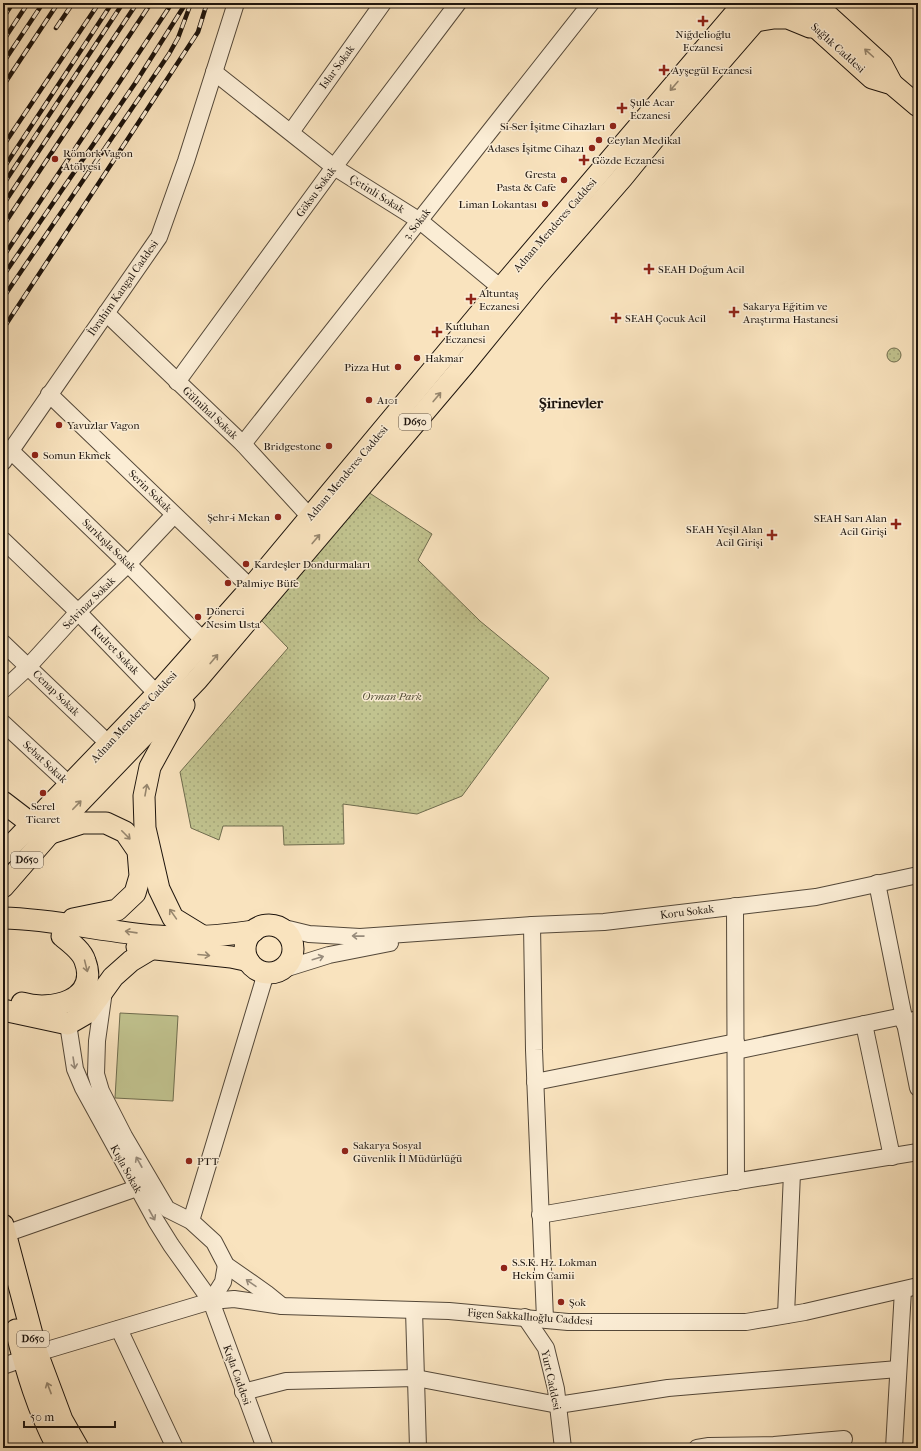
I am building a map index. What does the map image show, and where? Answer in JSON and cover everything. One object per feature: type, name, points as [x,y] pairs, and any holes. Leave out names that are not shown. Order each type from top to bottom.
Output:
[{"type":"main road","name":"Adnan Menderes Caddesi","points":[[41,829],[70,785],[158,694],[251,588],[501,288],[744,3]]},
{"type":"main road","name":"Adnan Menderes Caddesi","points":[[41,829],[197,680],[464,365],[535,278],[771,3]]},
{"type":"main road","name":"Sağlık Caddesi","points":[[789,3],[872,78],[892,84]]},
{"type":"main road","name":"Sağlık Caddesi","points":[[816,4],[882,65],[892,84],[918,106]]},
{"type":"main road","points":[[755,21],[774,18],[788,18],[823,34]]},
{"type":"main road","points":[[197,680],[150,767],[144,796],[145,828],[159,890],[174,918],[204,937]]},
{"type":"main road","points":[[3,802],[41,829]]},
{"type":"main road","points":[[3,854],[41,829],[82,823],[106,823],[125,832],[138,851],[140,876],[135,893],[117,910],[60,929]]},
{"type":"main road","name":"D650","points":[[3,887],[41,829]]},
{"type":"main road","points":[[3,918],[27,925],[60,929],[157,936],[204,937],[254,930]]},
{"type":"main road","points":[[3,933],[27,925]]},
{"type":"main road","points":[[60,929],[152,949],[231,957],[245,960],[265,968],[287,964],[291,958],[293,950],[289,935],[276,926],[260,926],[248,937],[246,944],[245,952],[265,968]]},
{"type":"main road","points":[[3,996],[30,1005],[43,1006],[68,1002],[83,991],[88,978],[85,960],[78,949],[60,929]]},
{"type":"main road","points":[[3,1010],[68,1024],[87,1013],[113,977],[131,961],[152,949]]},
{"type":"main road","name":"D650","points":[[4,1230],[30,1356],[62,1420],[78,1448]]},
{"type":"main road","points":[[3,1280],[30,1356],[40,1409],[58,1448]]},
{"type":"street","name":"İbrahim Kangal Caddesi","points":[[7,457],[159,237],[186,161],[236,3]]},
{"type":"street","name":"Islar Sokak","points":[[291,132],[383,3]]},
{"type":"street","name":"Göksu Sokak","points":[[177,382],[334,167],[458,3]]},
{"type":"street","name":"3. Sokak","points":[[243,444],[591,3]]},
{"type":"street","name":"Çetinli Sokak","points":[[214,72],[334,167],[420,220],[501,288]]},
{"type":"street","name":"Gülnihal Sokak","points":[[106,313],[243,444],[310,517]]},
{"type":"street","name":"Serin Sokak","points":[[50,394],[251,588]]},
{"type":"street","name":"Sarıkışla Sokak","points":[[7,457],[128,564],[204,641]]},
{"type":"street","name":"Selvinaz Sokak","points":[[3,690],[28,667],[78,612],[128,564],[174,515]]},
{"type":"street","name":"Kudret Sokak","points":[[3,540],[78,612],[158,694]]},
{"type":"street","name":"Cenap Sokak","points":[[3,643],[109,744]]},
{"type":"street","name":"Sebat Sokak","points":[[3,723],[70,785]]},
{"type":"street","name":"Koru Sokak","points":[[453,932],[604,922],[816,897],[918,875]]},
{"type":"street","points":[[877,883],[908,1019],[918,1088]]},
{"type":"street","points":[[735,906],[736,1182]]},
{"type":"street","points":[[276,926],[309,934],[360,937],[453,932]]},
{"type":"street","points":[[532,926],[535,1082],[545,1319]]},
{"type":"street","points":[[171,1245],[171,1232],[177,1224],[191,1221],[265,968],[453,932]]},
{"type":"street","name":"Kışla Sokak","points":[[104,991],[96,1074],[101,1091],[128,1142],[167,1209],[191,1221],[214,1242],[226,1265]]},
{"type":"street","points":[[535,1082],[864,1024],[908,1019]]},
{"type":"street","name":"Kışla Sokak","points":[[68,1024],[75,1069],[83,1088],[137,1188],[171,1245],[211,1301]]},
{"type":"street","points":[[864,1024],[892,1156]]},
{"type":"street","points":[[540,1215],[918,1152]]},
{"type":"street","points":[[786,1315],[792,1173]]},
{"type":"street","points":[[4,1230],[137,1188]]},
{"type":"street","points":[[211,1301],[223,1282],[226,1265],[282,1306]]},
{"type":"street","name":"Figen Sakkallıoğlu Caddesi","points":[[3,1366],[30,1356],[211,1301],[234,1299],[282,1306],[449,1310],[568,1322],[746,1322],[786,1315],[918,1286]]},
{"type":"street","points":[[894,1448],[902,1290]]},
{"type":"street","name":"Kışla Caddesi","points":[[211,1301],[243,1392],[265,1448]]},
{"type":"street","points":[[406,1448],[418,1448],[414,1310]]},
{"type":"street","name":"Yurt Caddesi","points":[[525,1317],[546,1348],[556,1389],[562,1448]]},
{"type":"street","points":[[119,1329],[175,1448]]},
{"type":"street","points":[[243,1392],[286,1381],[416,1378],[558,1405],[668,1388],[898,1369]]},
{"type":"street","points":[[705,1447],[774,1446],[844,1439]]},
{"type":"green space","points":[[891,348],[897,348],[901,352],[901,358],[897,362],[891,362],[887,358],[887,352]]},
{"type":"green space","name":"Orman Park","points":[[368,492],[432,534],[418,560],[480,621],[549,678],[462,796],[417,814],[343,804],[344,844],[284,845],[283,826],[223,826],[219,840],[191,828],[180,772],[288,648],[261,620]]},
{"type":"green space","points":[[120,1013],[178,1016],[173,1101],[115,1098]]},
{"type":"railway","points":[[3,18],[13,3]]},
{"type":"railway","points":[[3,41],[28,3]]},
{"type":"railway","points":[[3,63],[43,3]]},
{"type":"railway","points":[[3,86],[58,3]]},
{"type":"railway","points":[[56,28],[73,3]]},
{"type":"railway","points":[[3,146],[99,3]]},
{"type":"railway","points":[[3,169],[112,3]]},
{"type":"railway","points":[[3,185],[123,3]]},
{"type":"railway","points":[[3,205],[137,3]]},
{"type":"railway","points":[[3,226],[151,3]]},
{"type":"railway","points":[[3,257],[172,3]]},
{"type":"railway","points":[[3,276],[136,82],[186,3]]},
{"type":"railway","points":[[3,298],[169,54],[178,38],[191,3]]},
{"type":"railway","points":[[3,329],[198,32],[207,3]]},
{"type":"place","name":"Niğdelioğlu Eczanesi","points":[[703,21]]},
{"type":"place","name":"Ayşegül Eczanesi","points":[[664,70]]},
{"type":"place","name":"Şule Acar Eczanesi","points":[[622,108]]},
{"type":"place","name":"Si-Ser İşitme Cihazları","points":[[613,126]]},
{"type":"place","name":"Ceylan Medikal","points":[[599,140]]},
{"type":"place","name":"Adases İşitme Cihazı","points":[[592,148]]},
{"type":"place","name":"Römork Vagon Atölyesi","points":[[55,159]]},
{"type":"place","name":"Gözde Eczanesi","points":[[584,160]]},
{"type":"place","name":"Gresta Pasta & Cafe","points":[[564,180]]},
{"type":"place","name":"Liman Lokantası","points":[[545,204]]},
{"type":"place","name":"SEAH Doğum Acil","points":[[649,269]]},
{"type":"place","name":"Altuntaş Eczanesi","points":[[471,299]]},
{"type":"place","name":"Sakarya Eğitim ve Araştırma Hastanesi","points":[[734,312]]},
{"type":"place","name":"SEAH Çocuk Acil","points":[[616,318]]},
{"type":"place","name":"Kutluhan Eczanesi","points":[[437,332]]},
{"type":"place","name":"Hakmar","points":[[417,358]]},
{"type":"place","name":"Pizza Hut","points":[[398,367]]},
{"type":"place","name":"A101","points":[[369,400]]},
{"type":"place","name":"Yavuzlar Vagon","points":[[59,425]]},
{"type":"place","name":"Bridgestone","points":[[329,446]]},
{"type":"place","name":"Somun Ekmek","points":[[35,455]]},
{"type":"place","name":"Şehr-i Mekan","points":[[278,517]]},
{"type":"place","name":"SEAH Sarı Alan Acil Girişi","points":[[896,524]]},
{"type":"place","name":"SEAH Yeşil Alan Acil Girişi","points":[[772,535]]},
{"type":"place","name":"Kardeşler Dondurmaları","points":[[246,564]]},
{"type":"place","name":"Palmiye Büfe","points":[[228,583]]},
{"type":"place","name":"Dönerci Nesim Usta","points":[[198,617]]},
{"type":"place","name":"Serel Ticaret","points":[[43,793]]},
{"type":"place","name":"Sakarya Sosyal Güvenlik İl Müdürlüğü","points":[[345,1151]]},
{"type":"place","name":"PTT","points":[[189,1161]]},
{"type":"place","name":"S.S.K. Hz. Lokman Hekim Camii","points":[[504,1268]]},
{"type":"place","name":"Şok","points":[[561,1302]]},
{"type":"district","name":"Şirinevler","points":[[571,403]]}]
